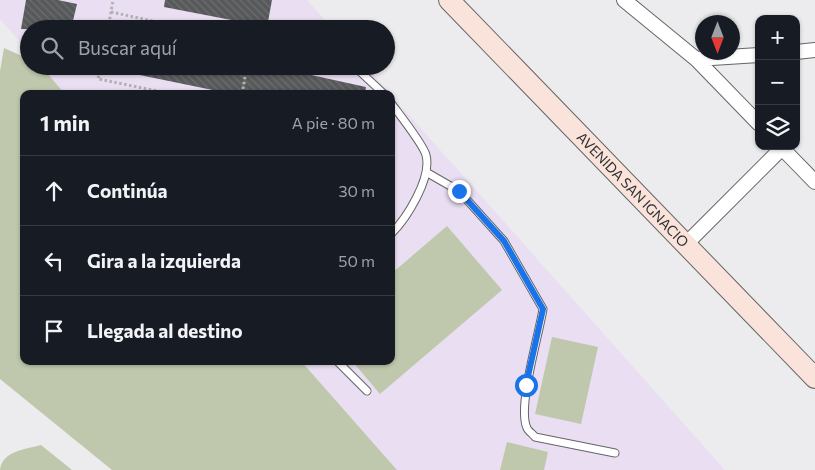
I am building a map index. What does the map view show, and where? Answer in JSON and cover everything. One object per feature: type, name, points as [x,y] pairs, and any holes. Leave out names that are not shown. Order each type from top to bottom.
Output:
[{"type":"street","name":"AVENIDA SAN IGNACIO","points":[[449,0],[815,378]]},
{"type":"street","points":[[624,0],[695,58]]},
{"type":"street","points":[[800,52],[815,50]]},
{"type":"street","points":[[740,56],[755,54]]},
{"type":"street","points":[[697,60],[755,120]]},
{"type":"street","points":[[686,244],[778,150]]},
{"type":"street","points":[[784,150],[815,182]]},
{"type":"lane","points":[[364,75],[380,90]]},
{"type":"lane","points":[[395,110],[426,154],[426,172],[416,200],[402,223],[395,230]]},
{"type":"lane","points":[[426,172],[459,191],[504,241],[543,309],[526,385],[524,409],[527,429],[535,436],[614,453]]},
{"type":"lane","points":[[341,365],[367,391]]},
{"type":"path","points":[[110,20],[114,0]]},
{"type":"path","points":[[111,12],[148,20]]},
{"type":"path","points":[[99,75],[98,79],[152,90]]},
{"type":"path","points":[[243,90],[245,75]]},
{"type":"shaded area","points":[[0,0],[307,0],[325,20],[20,20],[20,42],[0,19]]},
{"type":"shaded area","points":[[49,75],[374,75],[387,90],[62,90]]},
{"type":"shaded area","points":[[395,99],[725,470],[397,470],[305,365],[395,365]]},
{"type":"green space","points":[[4,48],[20,55],[20,75],[49,75],[62,90],[20,90],[20,365],[305,365],[397,470],[112,470],[0,379],[0,71]]},
{"type":"green space","points":[[447,226],[502,290],[380,394],[355,365],[395,365],[395,271]]},
{"type":"green space","points":[[552,337],[598,347],[581,424],[535,414]]},
{"type":"green space","points":[[507,442],[548,452],[544,470],[500,470]]},
{"type":"green space","points":[[41,445],[72,470],[0,470],[5,459],[10,455]]},
{"type":"building","points":[[26,0],[58,0],[77,4],[73,20],[23,20]]},
{"type":"building","points":[[165,0],[272,0],[268,20],[231,20],[164,7]]},
{"type":"building","points":[[140,75],[311,75],[366,87],[366,90],[213,90]]},
{"type":"route","points":[[459,191],[504,241],[543,309],[538,342],[526,385]]}]
